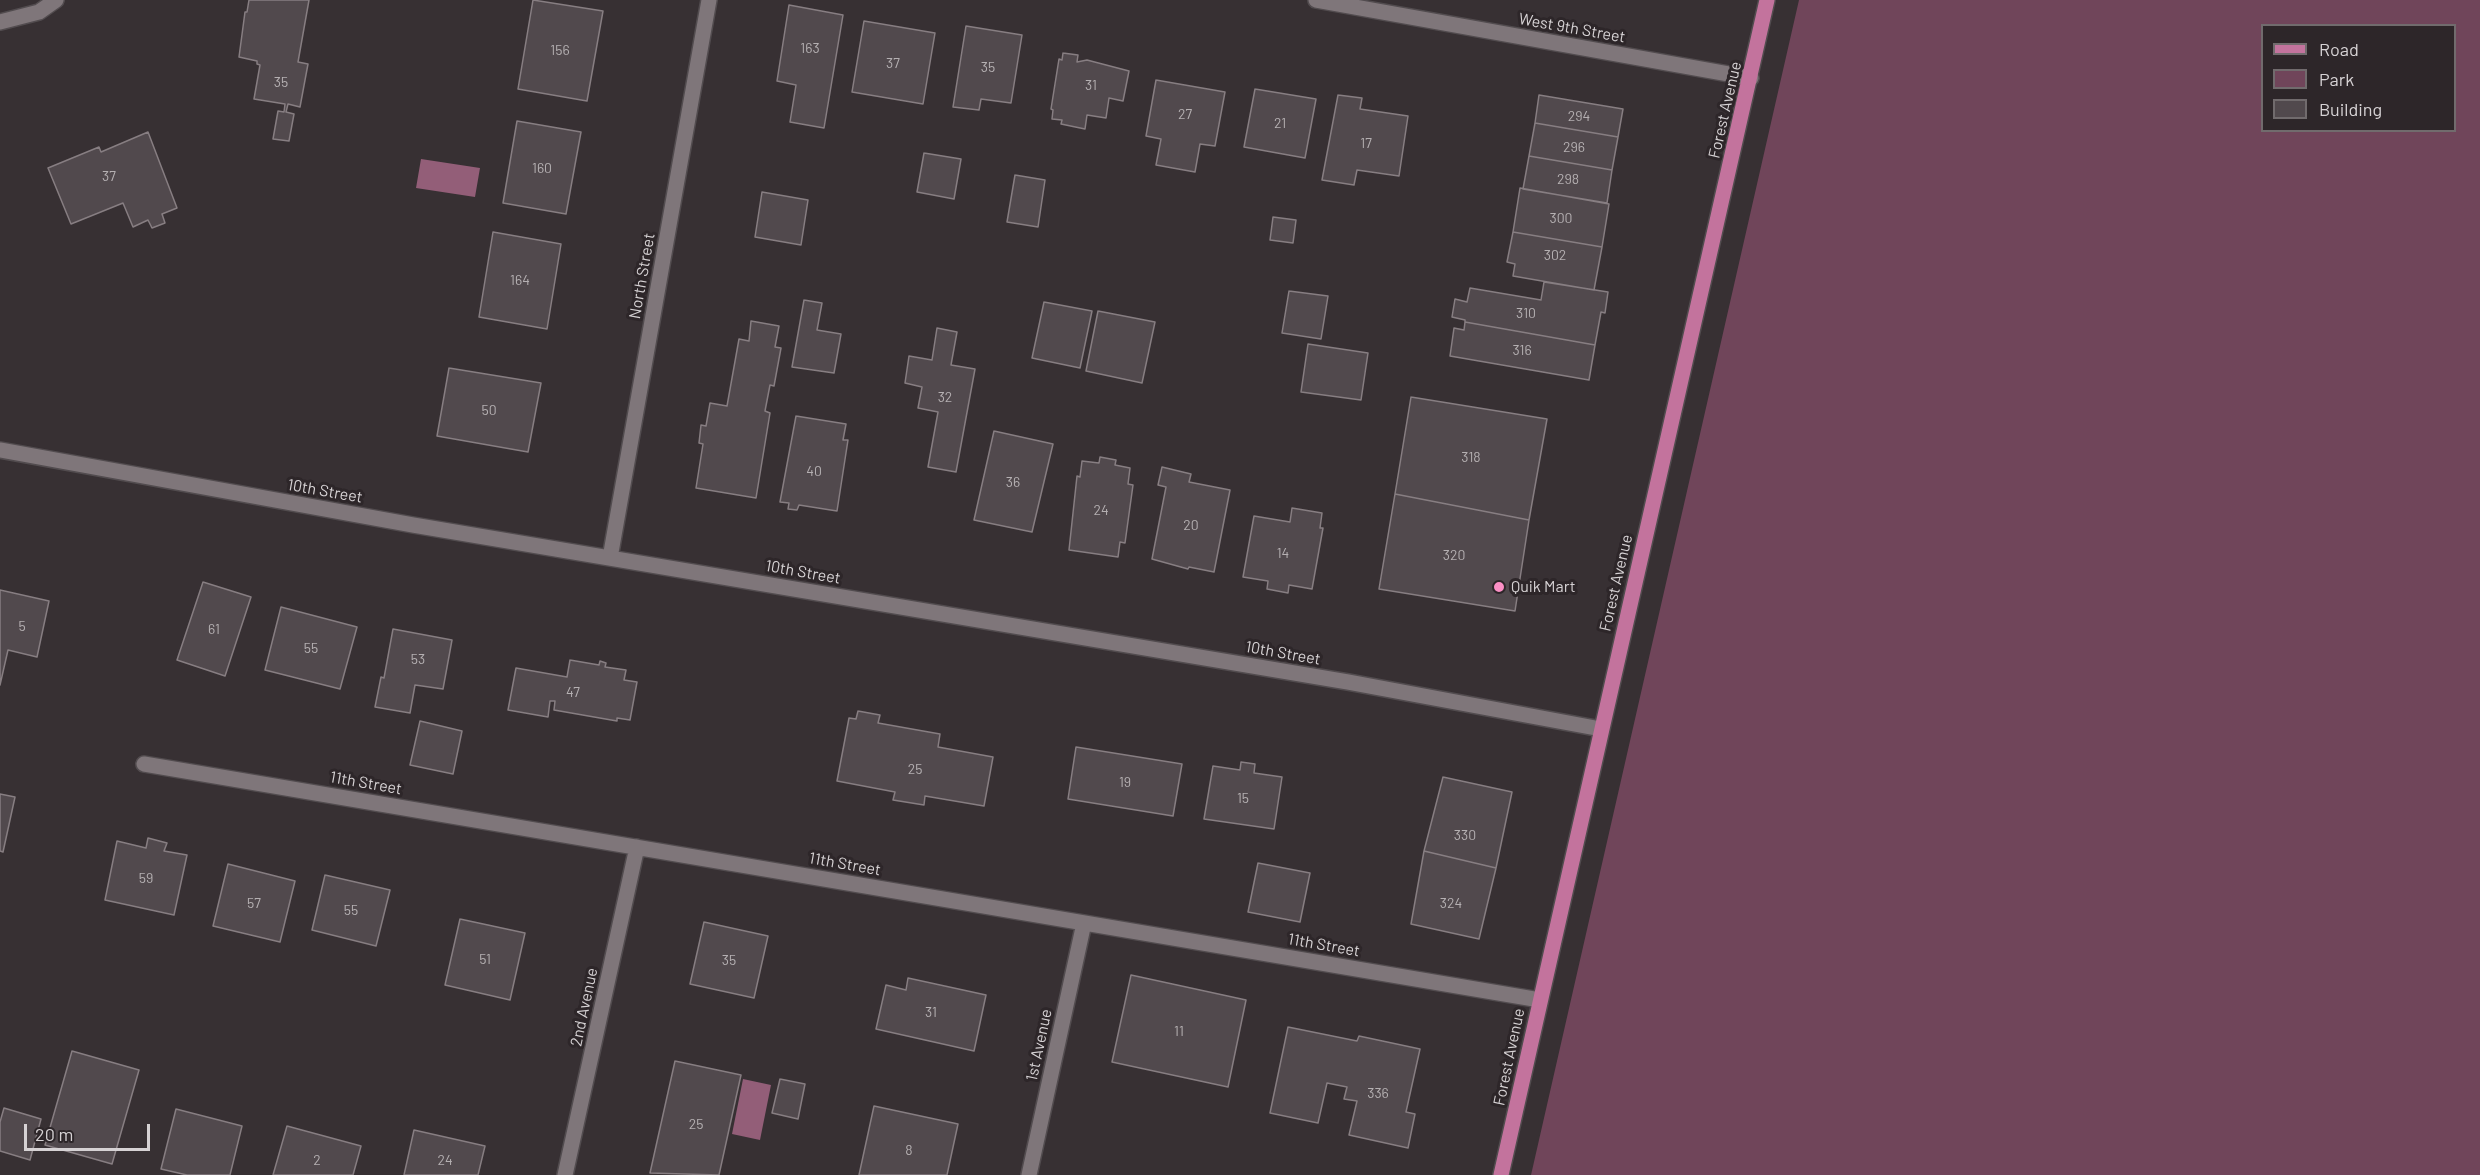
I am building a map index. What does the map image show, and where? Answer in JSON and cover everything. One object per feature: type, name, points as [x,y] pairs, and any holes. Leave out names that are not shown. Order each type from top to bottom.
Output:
[{"type":"main road","name":"Forest Avenue","points":[[1501,1175],[1767,0]]},
{"type":"street","points":[[0,22],[39,12],[56,0]]},
{"type":"street","name":"North Street","points":[[610,558],[709,0]]},
{"type":"street","name":"West 9th Street","points":[[1316,0],[1751,78]]},
{"type":"street","name":"10th Street","points":[[0,450],[413,525],[1359,684],[1601,729]]},
{"type":"street","name":"11th Street","points":[[144,764],[1540,1000]]},
{"type":"street","name":"2nd Avenue","points":[[565,1175],[638,847]]},
{"type":"street","name":"1st Avenue","points":[[1029,1175],[1084,923]]},
{"type":"green space","points":[[1799,0],[2480,0],[2480,1175],[1531,1175]]},
{"type":"shaded area","points":[[421,159],[480,168],[475,197],[416,188]]},
{"type":"shaded area","points":[[743,1079],[771,1085],[760,1140],[732,1134]]},
{"type":"building","points":[[249,0],[309,0],[298,62],[308,64],[300,107],[288,104],[286,112],[294,114],[289,141],[273,139],[278,111],[284,112],[285,104],[254,99],[260,65],[257,61],[239,57],[245,12],[247,12]]},
{"type":"building","points":[[533,0],[603,11],[587,101],[518,89]]},
{"type":"building","points":[[789,5],[843,15],[824,128],[790,122],[796,85],[777,81]]},
{"type":"building","points":[[864,21],[935,33],[923,104],[852,92]]},
{"type":"building","points":[[966,26],[1022,35],[1011,103],[981,99],[979,110],[953,107]]},
{"type":"building","points":[[1063,53],[1078,55],[1077,62],[1087,60],[1129,71],[1123,101],[1109,98],[1106,118],[1087,115],[1085,129],[1061,124],[1062,120],[1052,119],[1053,110],[1051,109],[1059,59],[1062,60]]},
{"type":"building","points":[[1156,80],[1225,92],[1215,146],[1200,144],[1195,172],[1156,165],[1161,139],[1146,136]]},
{"type":"building","points":[[1255,89],[1316,99],[1305,158],[1244,147]]},
{"type":"building","points":[[1338,95],[1362,98],[1360,109],[1408,116],[1399,176],[1357,170],[1354,185],[1322,180]]},
{"type":"building","points":[[1539,95],[1623,109],[1618,137],[1535,123]]},
{"type":"building","points":[[517,121],[581,132],[566,214],[503,203]]},
{"type":"building","points":[[1535,123],[1618,137],[1612,170],[1529,156]]},
{"type":"building","points":[[148,132],[177,208],[162,214],[165,223],[152,228],[148,220],[133,227],[123,203],[71,224],[48,168],[99,147],[101,152]]},
{"type":"building","points":[[924,153],[961,159],[954,199],[917,192]]},
{"type":"building","points":[[1529,156],[1612,170],[1607,203],[1523,189]]},
{"type":"building","points":[[1015,175],[1045,180],[1038,227],[1007,222]]},
{"type":"building","points":[[1520,188],[1609,204],[1602,247],[1513,232]]},
{"type":"building","points":[[762,192],[808,200],[801,245],[755,237]]},
{"type":"building","points":[[1273,217],[1296,220],[1293,243],[1270,240]]},
{"type":"building","points":[[493,232],[561,244],[547,329],[479,317]]},
{"type":"building","points":[[1513,232],[1602,247],[1594,290],[1513,276],[1515,264],[1507,262]]},
{"type":"building","points":[[1544,282],[1608,292],[1605,313],[1601,312],[1595,345],[1465,322],[1465,320],[1452,317],[1455,299],[1467,302],[1470,288],[1541,300]]},
{"type":"building","points":[[1289,291],[1328,296],[1321,339],[1282,333]]},
{"type":"building","points":[[804,300],[822,303],[817,330],[841,334],[834,373],[792,367]]},
{"type":"building","points":[[1044,302],[1092,311],[1080,368],[1032,358]]},
{"type":"building","points":[[1098,311],[1155,322],[1142,383],[1086,371]]},
{"type":"building","points":[[751,321],[779,326],[775,347],[781,348],[774,386],[770,385],[765,411],[770,413],[756,498],[696,488],[703,444],[699,443],[701,425],[706,426],[710,403],[727,406],[739,339],[749,341]]},
{"type":"building","points":[[1465,322],[1595,345],[1589,380],[1450,356],[1454,328],[1464,330]]},
{"type":"building","points":[[937,328],[957,332],[951,365],[975,369],[956,472],[928,467],[938,412],[918,408],[922,387],[905,383],[909,356],[932,360]]},
{"type":"building","points":[[1308,344],[1368,353],[1361,400],[1301,392]]},
{"type":"building","points":[[449,368],[541,383],[528,452],[437,436]]},
{"type":"building","points":[[1411,397],[1547,419],[1529,520],[1395,494]]},
{"type":"building","points":[[796,416],[846,424],[843,440],[848,440],[837,511],[799,505],[797,510],[788,509],[789,503],[780,502]]},
{"type":"building","points":[[994,431],[1053,444],[1032,532],[974,520]]},
{"type":"building","points":[[1100,457],[1116,460],[1115,465],[1130,468],[1128,484],[1133,485],[1125,543],[1120,542],[1118,557],[1069,550],[1077,476],[1080,477],[1082,461],[1099,463]]},
{"type":"building","points":[[1162,467],[1191,474],[1189,482],[1230,490],[1214,572],[1189,567],[1188,569],[1152,559],[1166,487],[1158,485]]},
{"type":"building","points":[[1395,494],[1529,520],[1515,611],[1379,589]]},
{"type":"building","points":[[1292,508],[1322,513],[1320,528],[1323,528],[1312,589],[1289,585],[1288,593],[1267,589],[1268,581],[1243,577],[1254,516],[1290,522]]},
{"type":"building","points":[[203,582],[251,597],[225,676],[177,660]]},
{"type":"building","points":[[0,590],[49,601],[37,657],[8,650],[0,685]]},
{"type":"building","points":[[281,607],[357,627],[340,689],[265,670]]},
{"type":"building","points":[[393,629],[452,640],[443,689],[415,685],[410,713],[375,707],[381,677],[384,678]]},
{"type":"building","points":[[570,660],[599,665],[600,661],[606,663],[605,667],[626,670],[624,680],[637,682],[630,720],[617,718],[617,721],[554,710],[555,701],[550,701],[548,717],[508,710],[516,668],[567,677]]},
{"type":"building","points":[[858,711],[880,715],[878,723],[940,734],[938,747],[993,757],[984,806],[925,796],[924,805],[893,800],[895,792],[837,781],[849,718],[856,719]]},
{"type":"building","points":[[420,721],[462,731],[453,774],[410,765]]},
{"type":"building","points":[[1076,747],[1182,764],[1173,816],[1068,799]]},
{"type":"building","points":[[1241,762],[1255,764],[1254,773],[1282,777],[1274,829],[1204,819],[1213,766],[1240,770]]},
{"type":"building","points":[[1443,777],[1512,792],[1496,868],[1424,851]]},
{"type":"building","points":[[0,794],[15,797],[3,852],[0,851]]},
{"type":"building","points":[[148,838],[167,843],[164,851],[187,855],[174,915],[105,900],[117,841],[146,848]]},
{"type":"building","points":[[1424,851],[1496,868],[1479,939],[1411,924]]},
{"type":"building","points":[[1258,863],[1310,873],[1300,922],[1248,912]]},
{"type":"building","points":[[228,864],[295,881],[280,942],[213,926]]},
{"type":"building","points":[[325,875],[390,890],[376,946],[312,930]]},
{"type":"building","points":[[460,919],[525,933],[510,1000],[445,985]]},
{"type":"building","points":[[704,922],[768,936],[754,998],[690,984]]},
{"type":"building","points":[[1131,975],[1246,1000],[1228,1087],[1112,1062]]},
{"type":"building","points":[[908,978],[986,995],[974,1051],[876,1029],[886,985],[906,990]]},
{"type":"building","points":[[1288,1027],[1357,1041],[1359,1036],[1420,1049],[1406,1112],[1415,1114],[1408,1148],[1349,1135],[1357,1101],[1344,1099],[1347,1087],[1327,1083],[1318,1123],[1270,1113]]},
{"type":"building","points":[[72,1051],[139,1070],[112,1164],[45,1145]]},
{"type":"building","points":[[675,1061],[741,1075],[719,1175],[650,1173]]},
{"type":"building","points":[[780,1079],[805,1084],[798,1119],[772,1113]]},
{"type":"building","points":[[874,1106],[958,1124],[947,1175],[859,1175]]},
{"type":"building","points":[[4,1108],[41,1119],[30,1160],[0,1151],[0,1122]]},
{"type":"building","points":[[176,1109],[242,1126],[230,1175],[187,1175],[161,1169]]},
{"type":"building","points":[[287,1126],[361,1146],[353,1175],[273,1175]]},
{"type":"building","points":[[414,1130],[485,1146],[478,1175],[404,1175]]},
{"type":"place","name":"Quik Mart","points":[[1499,587]]}]
